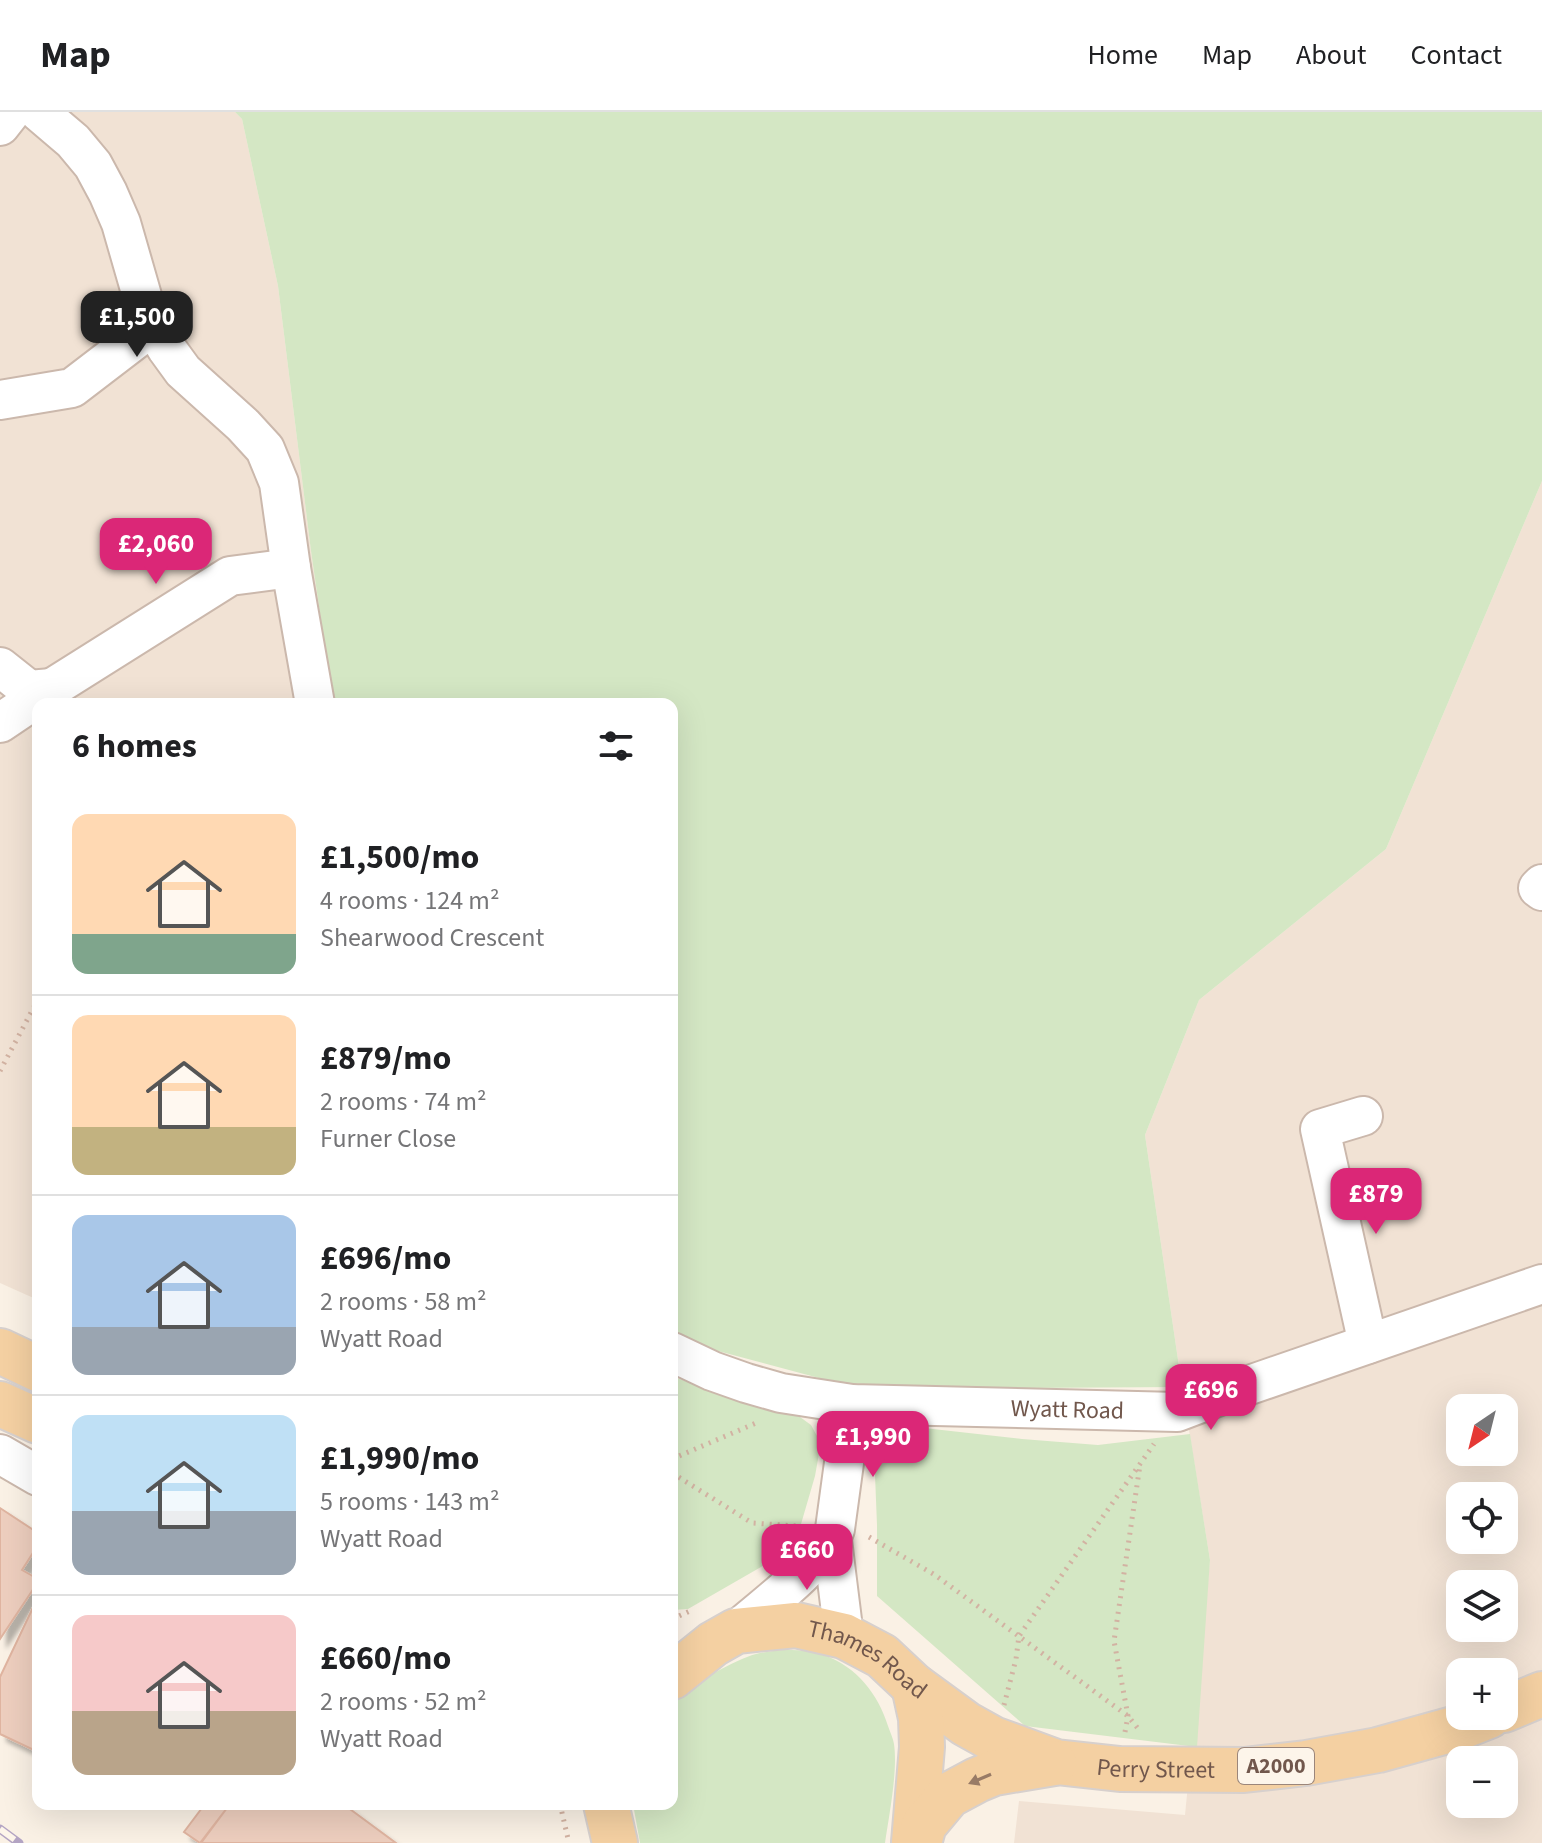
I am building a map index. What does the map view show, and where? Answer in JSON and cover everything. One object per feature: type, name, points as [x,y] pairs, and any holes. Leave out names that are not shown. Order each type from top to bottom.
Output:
[{"type":"main road","points":[[0,1351],[32,1366]]},
{"type":"main road","points":[[0,1404],[32,1418]]},
{"type":"main road","name":"Thames Road","points":[[707,1643],[796,1625],[844,1636],[882,1656],[914,1686],[921,1718],[922,1747],[916,1843]]},
{"type":"main road","points":[[678,1671],[707,1643]]},
{"type":"main road","name":"Perry Street","points":[[914,1686],[966,1724],[993,1739],[1056,1762],[1120,1769],[1244,1770],[1306,1763],[1378,1750],[1450,1730]]},
{"type":"main road","points":[[1518,1704],[1542,1694]]},
{"type":"main road","name":"Perry Street","points":[[916,1843],[924,1825],[949,1795],[994,1773],[1056,1762]]},
{"type":"main road","points":[[607,1810],[615,1843]]},
{"type":"street","points":[[0,126],[11,112]]},
{"type":"street","points":[[39,112],[73,141],[93,165],[121,223],[136,280],[153,326],[167,349],[183,371],[265,449],[279,483],[314,698]]},
{"type":"street","points":[[0,400],[72,388],[153,326]]},
{"type":"street","points":[[37,698],[230,576],[291,568]]},
{"type":"street","points":[[0,667],[29,690],[52,688]]},
{"type":"street","points":[[0,723],[32,701]]},
{"type":"street","points":[[1542,884],[1538,888],[1542,891]]},
{"type":"street","points":[[1363,1116],[1320,1129],[1368,1344]]},
{"type":"street","name":"Wyatt Road","points":[[678,1355],[712,1371],[781,1393],[852,1404],[1177,1412],[1542,1284]]},
{"type":"street","points":[[707,1643],[817,1558],[833,1533],[852,1404]]},
{"type":"street","points":[[0,1454],[32,1473]]},
{"type":"street","points":[[833,1533],[844,1636]]},
{"type":"path","points":[[0,1071],[32,1015]]},
{"type":"path","points":[[678,1456],[772,1415],[781,1393]]},
{"type":"path","points":[[1001,1714],[1019,1636],[1177,1412]]},
{"type":"path","points":[[1123,1745],[1128,1716],[1114,1641],[1140,1464]]},
{"type":"path","points":[[678,1477],[752,1523],[833,1533],[935,1575],[1128,1716],[1146,1738]]},
{"type":"path","points":[[561,1810],[569,1843]]},
{"type":"shaded area","points":[[0,112],[235,112],[242,119],[278,286],[332,698],[32,698],[32,1297],[0,1283]]},
{"type":"shaded area","points":[[1542,481],[1542,1843],[1014,1843],[1019,1801],[1185,1815],[1210,1560],[1145,1135],[1199,1000],[1386,849]]},
{"type":"green space","points":[[235,112],[1542,112],[1542,481],[1386,849],[1199,1000],[1145,1135],[1182,1387],[860,1389],[703,1347],[678,1333],[678,698],[332,698],[278,286],[242,119]]},
{"type":"green space","points":[[678,1378],[731,1399],[800,1417],[811,1425],[820,1448],[799,1531],[788,1547],[761,1567],[688,1609],[678,1610]]},
{"type":"green space","points":[[906,1426],[1098,1445],[1190,1434],[1210,1560],[1197,1747],[1025,1726],[877,1596],[874,1450]]},
{"type":"green space","points":[[798,1650],[824,1655],[856,1674],[872,1693],[884,1714],[895,1755],[885,1843],[640,1843],[634,1810],[678,1810],[678,1696],[737,1661],[756,1654]]},
{"type":"building","points":[[0,1508],[32,1529],[32,1554],[22,1570],[32,1576],[32,1591],[0,1639]]},
{"type":"building","points":[[32,1610],[32,1749],[0,1734],[0,1677]]},
{"type":"building","points":[[200,1810],[225,1810],[200,1843],[184,1832]]},
{"type":"building","points":[[226,1810],[351,1810],[396,1843],[201,1843]]},
{"type":"railway","points":[[0,1829],[19,1843]]}]
